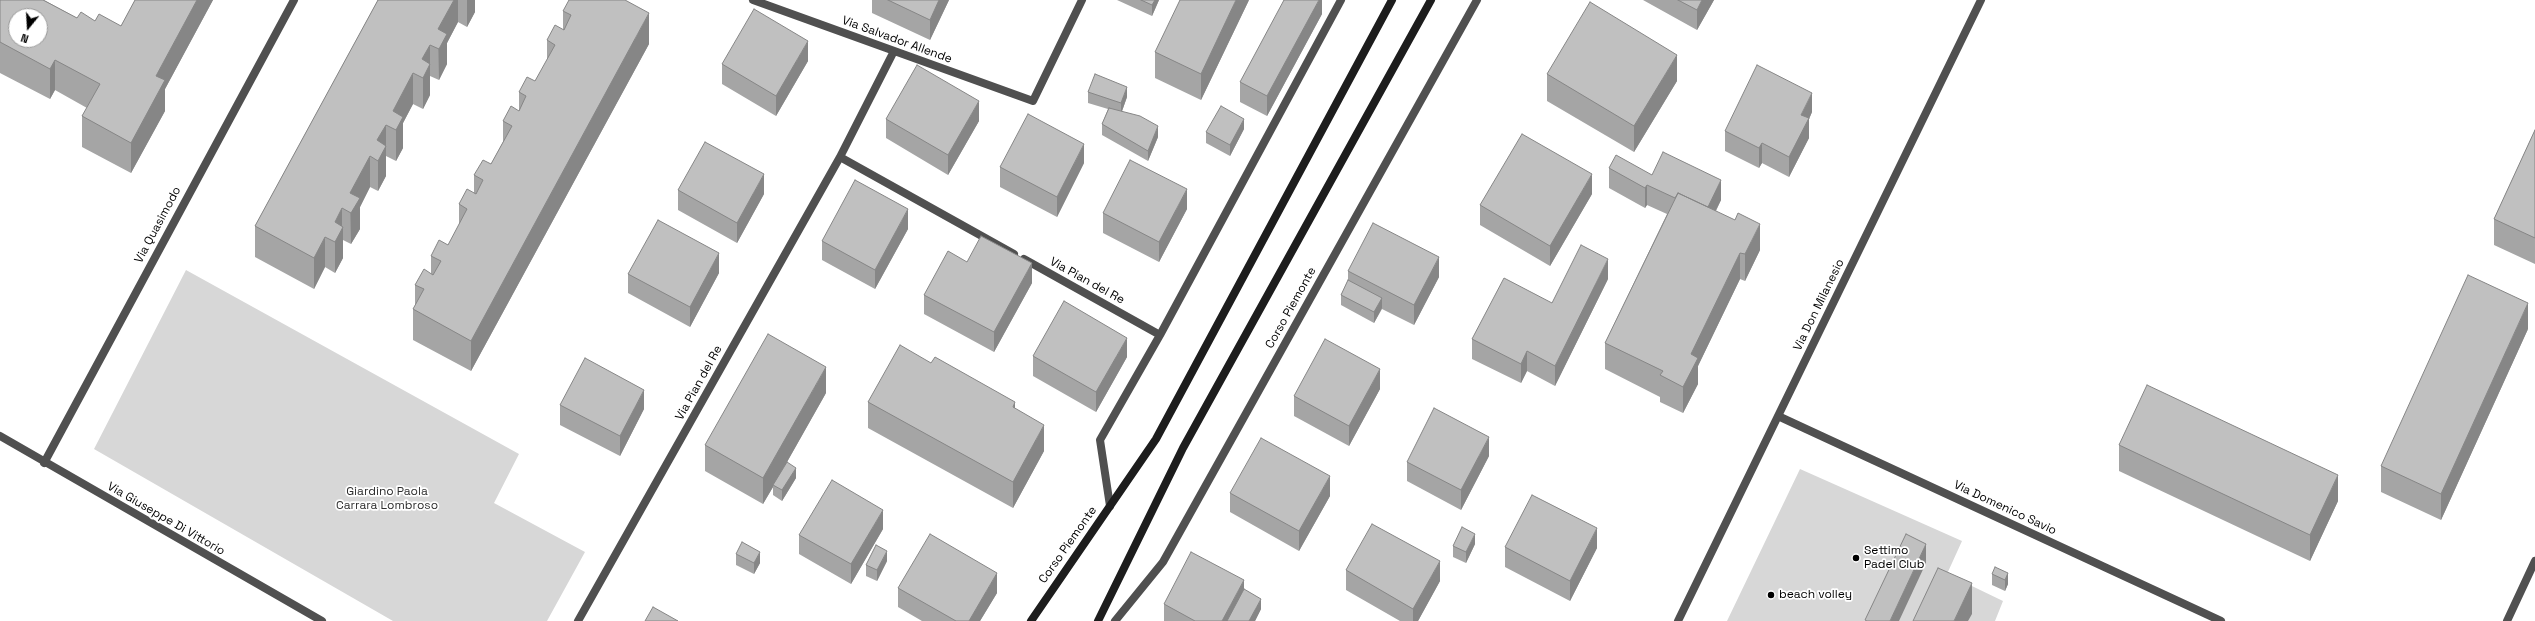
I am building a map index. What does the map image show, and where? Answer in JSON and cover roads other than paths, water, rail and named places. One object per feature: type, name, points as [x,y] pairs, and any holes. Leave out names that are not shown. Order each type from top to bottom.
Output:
[{"type":"main road","name":"Corso Piemonte","points":[[1031,621],[1156,438],[1392,0]]},
{"type":"main road","points":[[1098,621],[1183,448],[1431,0]]},
{"type":"street","name":"Via Quasimodo","points":[[44,463],[294,0]]},
{"type":"street","name":"Via Salvador Allende","points":[[753,0],[1033,101],[1082,0]]},
{"type":"street","points":[[1110,506],[1100,440],[1160,335],[1341,0]]},
{"type":"street","name":"Corso Piemonte","points":[[1115,621],[1164,562],[1477,0]]},
{"type":"street","name":"Via Don Milanesio","points":[[1678,621],[1981,0]]},
{"type":"street","name":"Via Pian del Re","points":[[578,621],[840,156],[894,51]]},
{"type":"street","name":"Via Pian del Re","points":[[840,156],[1160,335]]},
{"type":"street","name":"Via Domenico Savio","points":[[1778,416],[2221,621]]},
{"type":"street","name":"Via Giuseppe Di Vittorio","points":[[0,436],[44,463],[322,621]]},
{"type":"street","points":[[2507,621],[2535,561]]},
{"type":"place","name":"Settimo Padel Club","points":[[1856,558]]},
{"type":"place","name":"beach volley","points":[[1771,595]]},
{"type":"park label","name":"Giardino Paola Carrara Lombroso","points":[[387,499]]}]
